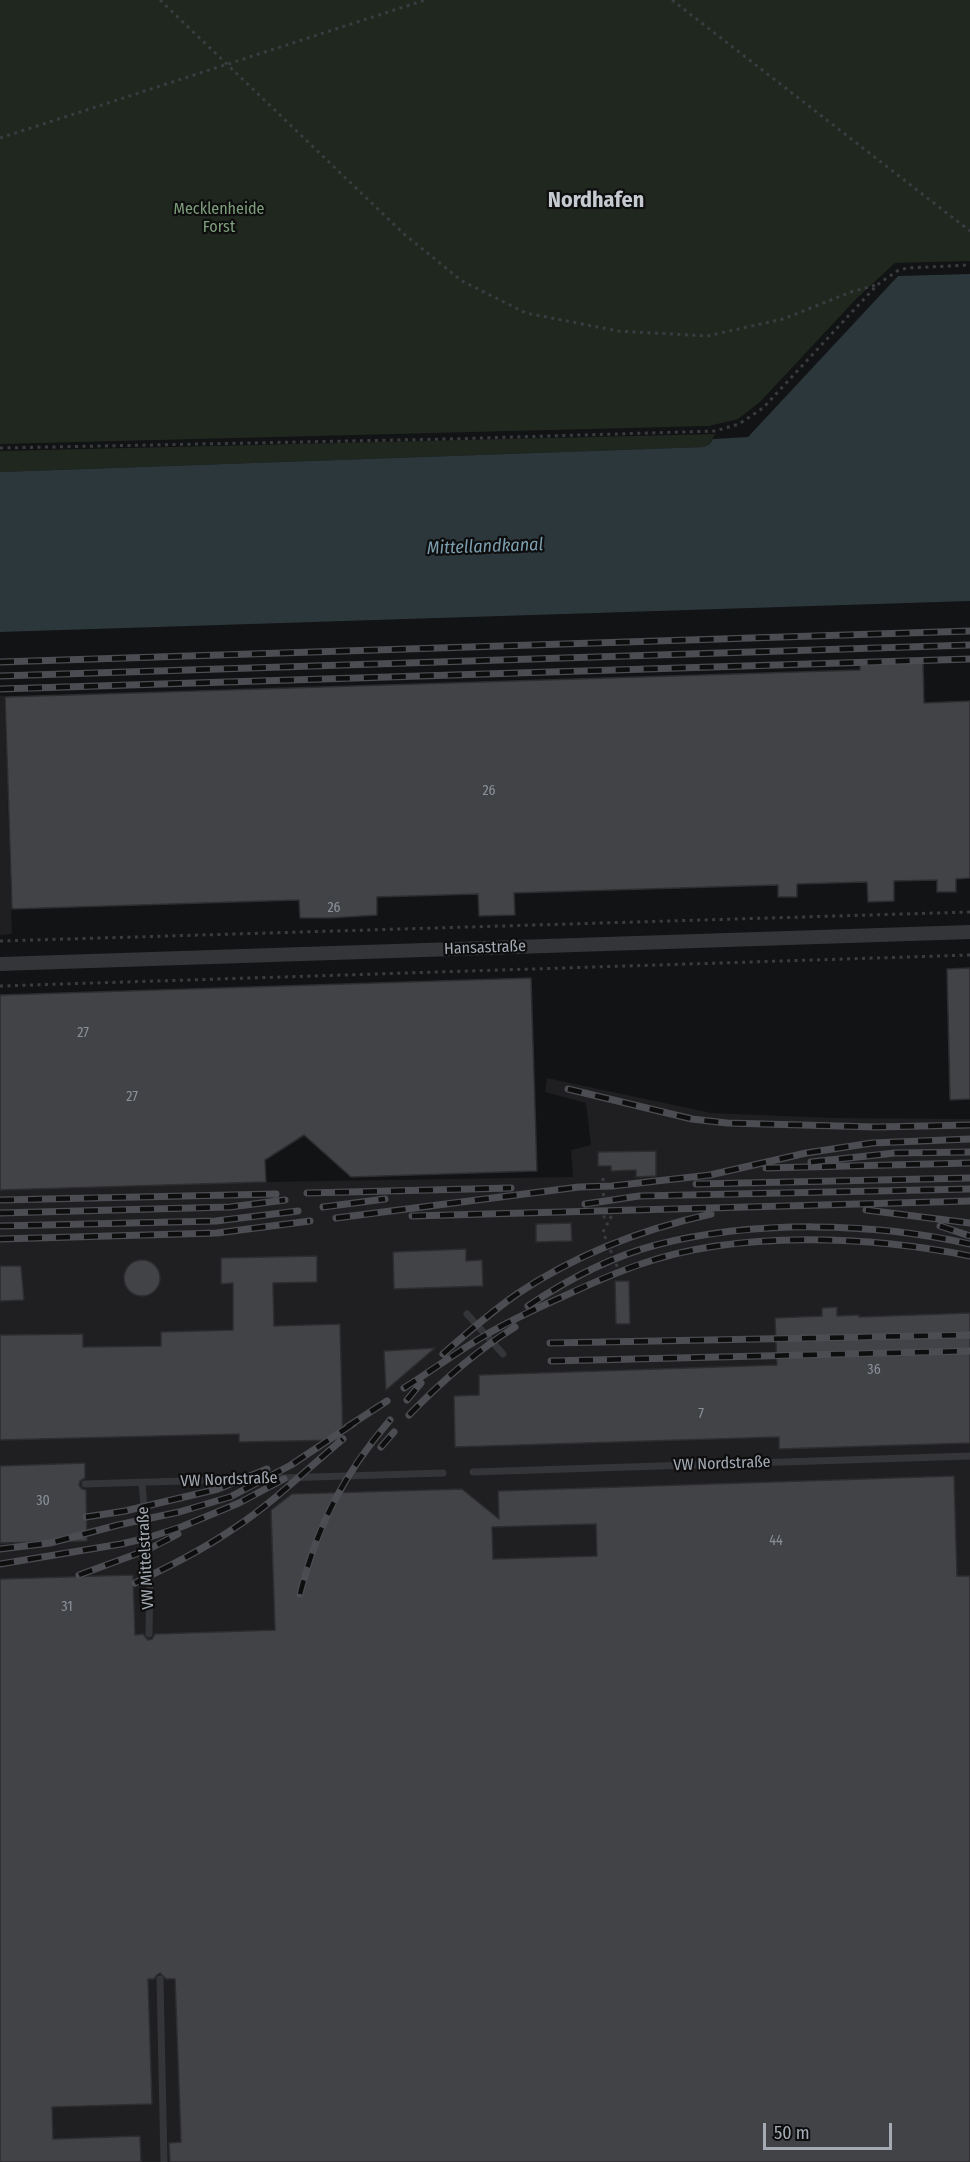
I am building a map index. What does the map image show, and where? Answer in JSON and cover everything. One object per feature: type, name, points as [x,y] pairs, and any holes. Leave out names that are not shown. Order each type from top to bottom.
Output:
[{"type":"street","name":"Hansastraße","points":[[0,964],[970,932]]},
{"type":"lane","points":[[467,1314],[503,1354]]},
{"type":"lane","name":"VW Nordstraße","points":[[473,1472],[970,1456]]},
{"type":"lane","name":"VW Nordstraße","points":[[86,1484],[444,1473]]},
{"type":"lane","name":"VW Mittelstraße","points":[[142,1482],[150,1576],[149,1634]]},
{"type":"lane","points":[[160,1979],[164,2162]]},
{"type":"path","points":[[160,0],[404,234],[462,281],[526,313],[618,332],[707,336],[783,319],[851,292],[877,285]]},
{"type":"path","points":[[0,138],[425,0]]},
{"type":"path","points":[[672,0],[970,231]]},
{"type":"path","points":[[0,448],[715,431],[739,424],[763,408],[877,285],[897,271],[907,268],[970,265]]},
{"type":"path","points":[[0,942],[970,912]]},
{"type":"path","points":[[0,986],[970,956]]},
{"type":"path","points":[[603,1178],[604,1217],[611,1217],[603,1232],[621,1276]]},
{"type":"shaded area","points":[[4,695],[12,934],[0,935],[0,696]]},
{"type":"shaded area","points":[[547,1078],[711,1113],[834,1118],[970,1119],[970,2162],[0,2162],[0,1190],[265,1182],[573,1177],[571,1150],[591,1145],[586,1103],[545,1092]]},
{"type":"green space","name":"Mecklenheide Forst","points":[[0,0],[970,0],[970,261],[895,263],[857,298],[760,402],[738,419],[709,426],[0,444]]},
{"type":"green space","points":[[715,434],[710,444],[704,447],[0,472],[0,451]]},
{"type":"water","name":"Mittellandkanal","points":[[970,274],[970,601],[0,632],[0,472],[704,447],[713,439],[748,437],[898,276]]},
{"type":"building","points":[[923,660],[924,703],[970,701],[970,878],[956,879],[956,892],[937,892],[937,880],[894,881],[894,901],[868,902],[867,882],[797,884],[797,897],[778,897],[778,885],[514,893],[515,915],[479,916],[478,894],[377,897],[377,915],[331,918],[300,918],[299,900],[12,909],[5,697],[860,670],[860,662]]},
{"type":"building","points":[[970,968],[970,1099],[950,1100],[947,969]]},
{"type":"building","points":[[531,978],[537,1171],[351,1177],[304,1135],[265,1160],[266,1182],[0,1190],[0,995]]},
{"type":"building","points":[[656,1151],[656,1176],[636,1177],[636,1170],[611,1171],[611,1166],[598,1166],[598,1152]]},
{"type":"building","points":[[571,1223],[572,1241],[536,1242],[536,1224]]},
{"type":"building","points":[[466,1249],[466,1261],[482,1260],[483,1286],[394,1289],[393,1252]]},
{"type":"building","points":[[317,1256],[317,1282],[273,1283],[274,1326],[340,1324],[343,1440],[239,1442],[239,1434],[0,1440],[0,1335],[83,1334],[83,1347],[161,1346],[161,1332],[233,1330],[233,1283],[221,1284],[221,1258]]},
{"type":"building","points":[[142,1260],[154,1266],[160,1278],[154,1290],[142,1296],[130,1290],[124,1278],[130,1266]]},
{"type":"building","points":[[0,1266],[21,1266],[24,1300],[0,1301]]},
{"type":"building","points":[[615,1281],[629,1281],[630,1324],[616,1324]]},
{"type":"building","points":[[837,1307],[837,1316],[859,1315],[859,1317],[970,1313],[970,1443],[779,1449],[779,1437],[455,1447],[454,1396],[479,1395],[479,1375],[777,1365],[775,1318],[822,1316],[822,1308]]},
{"type":"building","points":[[435,1348],[386,1390],[384,1351]]},
{"type":"building","points":[[85,1463],[85,1478],[80,1481],[79,1485],[86,1490],[87,1541],[0,1543],[0,1466]]},
{"type":"building","points":[[954,1476],[957,1576],[970,1576],[970,2162],[170,2162],[169,2143],[181,2142],[175,1979],[166,1979],[160,1973],[154,1979],[148,1979],[152,2104],[52,2107],[53,2139],[140,2136],[141,2162],[0,2162],[0,1579],[133,1575],[135,1635],[143,1634],[148,1640],[152,1639],[155,1634],[275,1630],[271,1510],[292,1494],[462,1489],[499,1519],[498,1491]],"holes":[[[596,1524],[597,1556],[493,1559],[492,1527]]]},
{"type":"railway","points":[[0,662],[970,631]]},
{"type":"railway","points":[[0,676],[970,645]]},
{"type":"railway","points":[[0,689],[970,659]]},
{"type":"railway","points":[[568,1089],[692,1119],[727,1123],[876,1127],[970,1125]]},
{"type":"railway","points":[[336,1218],[579,1187],[612,1186],[710,1175],[806,1153],[872,1143],[970,1139]]},
{"type":"railway","points":[[811,1162],[895,1153],[970,1152]]},
{"type":"railway","points":[[766,1168],[970,1163]]},
{"type":"railway","points":[[696,1184],[970,1178]]},
{"type":"railway","points":[[307,1193],[511,1188]]},
{"type":"railway","points":[[585,1204],[639,1196],[970,1189]]},
{"type":"railway","points":[[0,1200],[276,1194]]},
{"type":"railway","points":[[323,1207],[385,1199]]},
{"type":"railway","points":[[0,1213],[230,1207],[285,1200]]},
{"type":"railway","points":[[412,1216],[970,1201]]},
{"type":"railway","points":[[866,1210],[970,1223]]},
{"type":"railway","points":[[0,1226],[216,1221],[298,1211]]},
{"type":"railway","points":[[443,1354],[507,1301],[562,1267],[610,1245],[660,1227],[711,1214]]},
{"type":"railway","points":[[0,1239],[217,1233],[310,1221]]},
{"type":"railway","points":[[940,1226],[970,1236]]},
{"type":"railway","points":[[528,1306],[574,1278],[622,1256],[656,1245],[732,1231],[772,1228],[854,1228],[894,1231],[970,1244]]},
{"type":"railway","points":[[404,1388],[474,1342],[522,1315],[621,1271],[679,1253],[762,1241],[805,1240],[890,1244],[970,1256]]},
{"type":"railway","points":[[409,1415],[459,1368],[486,1346],[515,1327]]},
{"type":"railway","points":[[550,1343],[970,1335]]},
{"type":"railway","points":[[551,1361],[970,1351]]},
{"type":"railway","points":[[407,1400],[421,1383]]},
{"type":"railway","points":[[347,1427],[387,1401]]},
{"type":"railway","points":[[300,1594],[315,1545],[334,1501],[373,1440],[390,1420]]},
{"type":"railway","points":[[0,1549],[50,1543],[179,1512],[230,1497],[291,1465],[354,1423]]},
{"type":"railway","points":[[381,1447],[394,1432]]},
{"type":"railway","points":[[135,1583],[174,1564],[236,1527],[278,1495],[343,1439]]},
{"type":"railway","points":[[86,1517],[125,1511],[218,1489],[267,1469]]},
{"type":"railway","points":[[0,1564],[147,1538],[181,1527],[239,1503],[284,1479]]},
{"type":"railway","points":[[79,1575],[147,1550],[178,1534]]},
{"type":"district","name":"Nordhafen","points":[[596,201]]}]
